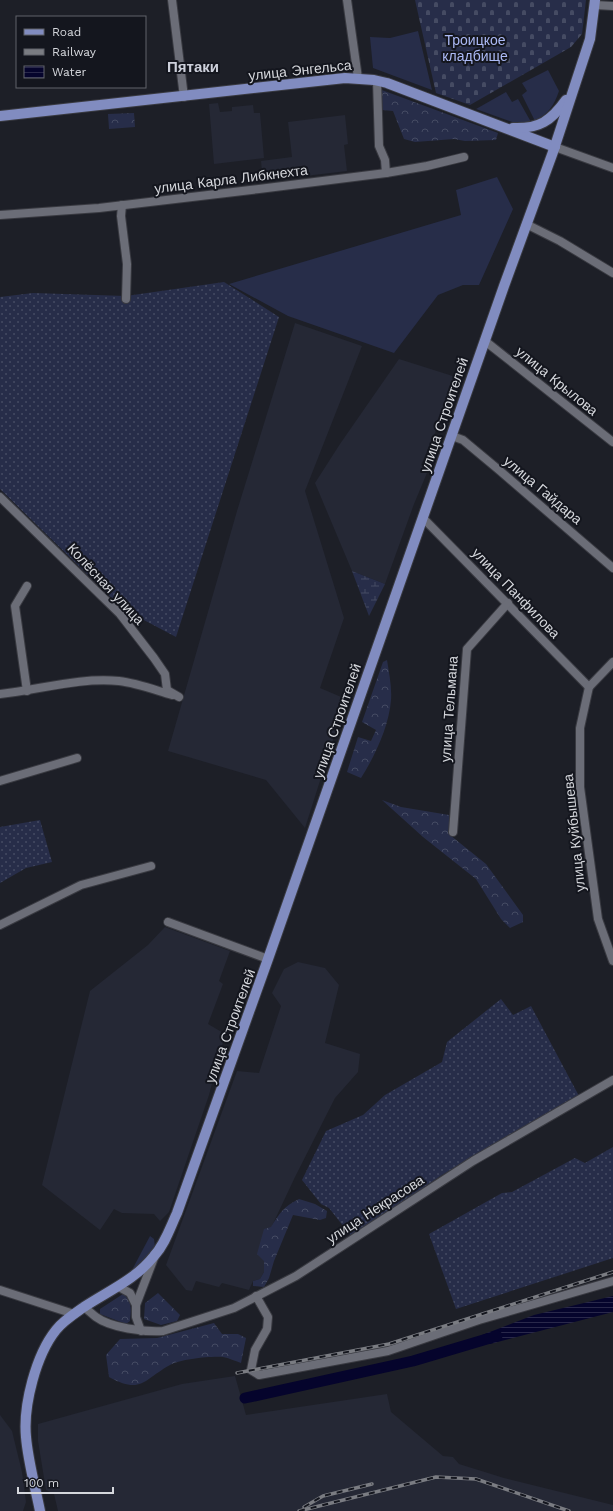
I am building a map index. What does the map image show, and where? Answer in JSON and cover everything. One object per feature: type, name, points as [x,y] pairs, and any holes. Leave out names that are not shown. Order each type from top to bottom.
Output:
[{"type":"main road","points":[[504,128],[528,129],[542,124],[560,109],[572,92],[590,39],[595,2]]},
{"type":"main road","name":"улица Энгельса","points":[[0,116],[184,97],[345,78],[358,78],[377,81],[555,147]]},
{"type":"main road","name":"улица Строителей","points":[[40,1511],[27,1442],[26,1413],[36,1372],[47,1342],[56,1329],[74,1314],[119,1287],[137,1273],[155,1255],[177,1213],[268,959],[526,224],[555,147],[572,92]]},
{"type":"street","points":[[172,0],[184,97]]},
{"type":"street","points":[[346,0],[358,78]]},
{"type":"street","points":[[595,2],[613,6]]},
{"type":"street","points":[[377,81],[379,146],[385,160],[386,173]]},
{"type":"street","name":"улица Энгельса","points":[[555,147],[613,168]]},
{"type":"street","name":"улица Карла Либкнехта","points":[[0,215],[122,205],[386,173],[427,166],[464,157]]},
{"type":"street","points":[[122,205],[121,216],[127,264],[126,299]]},
{"type":"street","points":[[526,224],[560,240],[613,273]]},
{"type":"street","name":"улица Крылова","points":[[485,340],[613,442]]},
{"type":"street","name":"улица Гайдара","points":[[452,436],[463,440],[613,568]]},
{"type":"street","name":"Колёсная улица","points":[[0,497],[120,614],[165,674],[167,690],[179,697],[120,682],[101,681],[61,684],[27,691]]},
{"type":"street","name":"улица Панфилова","points":[[423,518],[589,687]]},
{"type":"street","points":[[0,694],[27,691],[15,606],[27,586]]},
{"type":"street","name":"улица Тельмана","points":[[453,832],[467,648],[508,603]]},
{"type":"street","points":[[589,687],[613,662]]},
{"type":"street","name":"улица Куйбышева","points":[[589,687],[580,728],[580,787],[598,919],[613,961]]},
{"type":"street","points":[[0,781],[78,758]]},
{"type":"street","points":[[0,925],[81,886],[151,866]]},
{"type":"street","points":[[168,922],[268,959]]},
{"type":"street","name":"улица Некрасова","points":[[84,1307],[97,1318],[115,1325],[141,1331],[163,1331],[192,1323],[234,1308],[296,1276],[473,1161],[613,1080]]},
{"type":"street","points":[[141,1331],[136,1317],[136,1305],[155,1255]]},
{"type":"street","points":[[256,1296],[268,1317],[267,1329],[255,1350],[251,1370],[259,1375],[388,1351],[479,1320],[613,1281]]},
{"type":"street","points":[[119,1287],[130,1293],[136,1305]]},
{"type":"street","points":[[0,1290],[74,1314]]},
{"type":"shaded area","points":[[218,103],[220,112],[232,111],[232,107],[253,105],[254,113],[260,113],[264,158],[214,164],[209,104]]},
{"type":"shaded area","points":[[345,115],[348,144],[344,145],[347,171],[263,181],[261,161],[292,157],[288,122]]},
{"type":"shaded area","points":[[295,323],[362,346],[305,491],[344,618],[320,688],[346,699],[305,828],[266,780],[168,751],[237,511]]},
{"type":"shaded area","points":[[399,359],[459,378],[421,465],[429,468],[414,504],[385,584],[352,571],[315,483]]},
{"type":"shaded area","points":[[165,927],[230,951],[219,981],[223,984],[208,1024],[225,1034],[209,1095],[169,1212],[160,1221],[154,1214],[122,1213],[114,1209],[100,1230],[42,1185],[90,991],[148,945]]},
{"type":"shaded area","points":[[298,962],[325,968],[339,985],[325,1043],[360,1054],[358,1072],[335,1098],[295,1177],[271,1228],[264,1272],[260,1279],[253,1281],[249,1290],[222,1283],[219,1287],[196,1281],[192,1291],[186,1290],[166,1265],[237,1071],[259,1073],[281,1006],[272,993],[284,969]]},
{"type":"shaded area","points":[[235,1376],[246,1415],[387,1394],[391,1412],[443,1456],[453,1457],[459,1464],[504,1478],[613,1505],[613,1511],[58,1511],[54,1494],[46,1490],[38,1441],[38,1424],[182,1384]]},
{"type":"shaded area","points":[[0,1415],[12,1431],[22,1472],[26,1502],[23,1511],[0,1511]]},
{"type":"green space","name":"Троицкое кладбище","points":[[415,0],[586,0],[582,34],[571,47],[470,105],[436,93]]},
{"type":"green space","points":[[418,31],[432,90],[373,68],[370,37],[390,38]]},
{"type":"green space","points":[[548,70],[559,91],[550,109],[535,121],[522,95],[527,91],[522,83]]},
{"type":"green space","points":[[379,89],[498,133],[496,140],[465,141],[454,139],[415,142],[404,139],[393,111],[382,110]]},
{"type":"green space","points":[[506,92],[512,102],[518,99],[531,122],[518,124],[476,109]]},
{"type":"green space","points":[[134,113],[135,127],[109,129],[108,114]]},
{"type":"green space","points":[[497,177],[513,209],[479,285],[463,285],[438,295],[394,353],[288,316],[229,284],[461,215],[456,190]]},
{"type":"green space","points":[[224,282],[279,317],[176,637],[123,609],[0,489],[0,297],[33,293],[126,296]]},
{"type":"green space","points":[[352,571],[385,584],[369,616]]},
{"type":"green space","points":[[387,660],[391,690],[390,710],[380,740],[361,778],[347,772],[358,737],[371,741],[376,730],[362,722],[383,662]]},
{"type":"green space","points":[[382,800],[401,807],[449,815],[450,835],[486,864],[523,915],[523,922],[510,928],[501,919],[476,879],[423,837]]},
{"type":"green space","points":[[40,820],[52,862],[26,868],[0,883],[0,827]]},
{"type":"green space","points":[[501,999],[513,1015],[531,1006],[579,1096],[442,1175],[351,1236],[329,1208],[321,1204],[302,1180],[326,1131],[363,1115],[385,1095],[442,1062],[447,1042]]},
{"type":"green space","points":[[613,1147],[613,1258],[456,1309],[429,1234],[502,1193],[512,1192],[575,1158],[585,1163]]},
{"type":"green space","points":[[299,1199],[315,1204],[327,1211],[326,1218],[320,1220],[293,1215],[274,1261],[269,1278],[264,1287],[253,1286],[253,1281],[260,1279],[264,1272],[264,1261],[257,1254],[264,1229],[271,1227],[289,1204]]},
{"type":"green space","points":[[150,1236],[154,1239],[155,1247],[136,1269],[132,1270]]},
{"type":"green space","points":[[158,1293],[180,1315],[177,1321],[161,1325],[144,1319],[145,1303]]},
{"type":"green space","points":[[123,1294],[130,1303],[130,1321],[126,1324],[100,1314],[100,1309]]},
{"type":"green space","points":[[214,1323],[222,1334],[238,1334],[246,1338],[241,1363],[223,1357],[188,1360],[170,1365],[148,1380],[136,1385],[129,1385],[109,1377],[106,1355],[120,1339],[157,1338]]},
{"type":"water","points":[[613,1296],[613,1312],[490,1344],[484,1344],[482,1335],[534,1315]]},
{"type":"waterway","points":[[245,1398],[413,1361],[497,1336]]},
{"type":"railway","points":[[237,1373],[389,1344],[613,1272]]},
{"type":"railway","points":[[299,1511],[436,1477],[476,1479],[569,1511]]},
{"type":"railway","points":[[304,1507],[323,1496],[372,1484]]},
{"type":"district","name":"Пятаки","points":[[193,67]]}]
